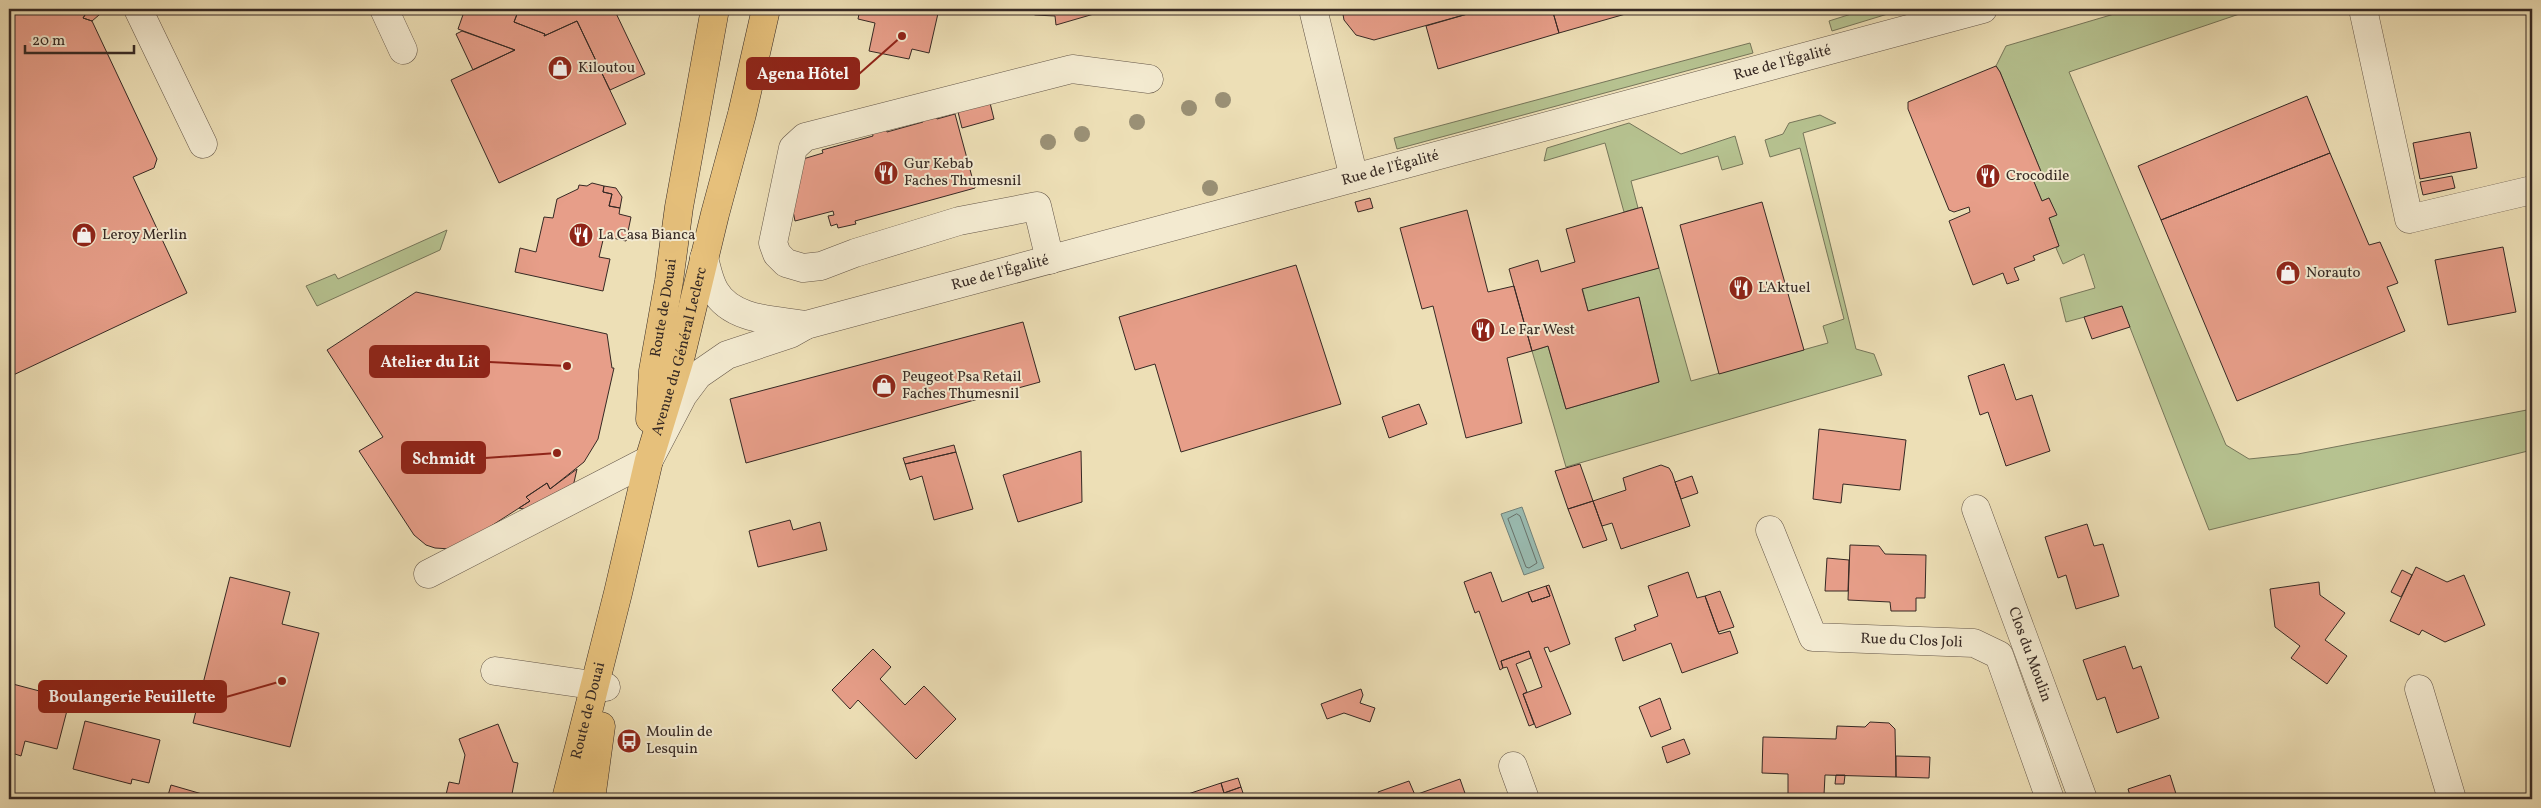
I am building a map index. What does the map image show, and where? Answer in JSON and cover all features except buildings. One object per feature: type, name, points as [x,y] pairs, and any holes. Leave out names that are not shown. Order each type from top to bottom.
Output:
[{"type":"main road","name":"Route de Douai","points":[[649,460],[653,371],[670,281],[689,147],[716,9]]},
{"type":"main road","name":"Avenue du Général Leclerc","points":[[649,460],[681,356],[704,258],[742,114],[766,9]]},
{"type":"main road","points":[[591,799],[601,686],[618,593],[649,460]]},
{"type":"main road","name":"Route de Douai","points":[[566,799],[601,686]]},
{"type":"street","points":[[138,9],[203,144]]},
{"type":"street","points":[[384,9],[403,50]]},
{"type":"street","points":[[1313,9],[1354,178]]},
{"type":"street","name":"Rue de l'Égalité","points":[[649,460],[683,395],[698,375],[727,355],[790,334],[806,325],[1979,9]]},
{"type":"street","points":[[2364,9],[2410,219],[2532,190]]},
{"type":"street","points":[[1050,260],[1037,206],[959,221],[855,253],[821,266],[803,268],[786,263],[777,254],[773,243],[793,148],[805,138],[1072,68],[1149,79]]},
{"type":"street","name":"Rue de l'Égalité","points":[[704,258],[716,293],[741,313],[760,319],[806,325]]},
{"type":"street","points":[[428,574],[649,460]]},
{"type":"street","name":"Clos du Moulin","points":[[1976,509],[2083,799]]},
{"type":"street","name":"Rue du Clos Joli","points":[[1770,530],[1813,637],[1974,643],[1999,655],[2050,799]]},
{"type":"street","points":[[495,671],[601,686]]},
{"type":"street","points":[[2419,689],[2452,799]]},
{"type":"street","points":[[1513,766],[1525,799]]},
{"type":"green space","points":[[1867,9],[1904,9],[1832,31],[1829,21]]},
{"type":"green space","points":[[2131,9],[2254,9],[2069,72],[2226,445],[2249,459],[2298,454],[2532,409],[2532,450],[2209,530],[2122,307],[2066,322],[2060,298],[2095,288],[2084,254],[2063,264],[2056,248],[2059,246],[2049,218],[2056,215],[2049,198],[2042,201],[2034,182],[2042,174],[1996,66],[2006,46]]},
{"type":"green space","points":[[1750,43],[1753,53],[1397,149],[1394,138]]},
{"type":"green space","points":[[1820,115],[1836,123],[1803,133],[1856,349],[1874,354],[1882,375],[1566,467],[1532,351],[1548,346],[1566,409],[1659,382],[1639,298],[1588,311],[1582,287],[1659,268],[1691,381],[1828,343],[1823,326],[1844,319],[1800,148],[1770,157],[1765,140],[1783,134],[1789,123]]},
{"type":"green space","points":[[1629,123],[1681,154],[1735,136],[1743,164],[1722,170],[1718,156],[1631,181],[1638,208],[1624,212],[1605,143],[1544,161],[1547,148]]},
{"type":"green space","points":[[447,230],[440,250],[317,306],[306,286],[335,274],[338,279]]},
{"type":"water","points":[[1522,507],[1544,568],[1524,575],[1501,514]]},
{"type":"place","name":"Agena Hôtel","points":[[902,36]]},
{"type":"place","name":"Kiloutou","points":[[560,68]]},
{"type":"place","name":"Gur Kebab Faches Thumesnil","points":[[886,173]]},
{"type":"place","name":"Crocodile","points":[[1988,176]]},
{"type":"place","name":"Leroy Merlin","points":[[84,235]]},
{"type":"place","name":"La Casa Bianca","points":[[581,235]]},
{"type":"place","name":"Norauto","points":[[2288,273]]},
{"type":"place","name":"L'Aktuel","points":[[1741,288]]},
{"type":"place","name":"Le Far West","points":[[1483,330]]},
{"type":"place","name":"Atelier du Lit","points":[[567,366]]},
{"type":"place","name":"Peugeot Psa Retail Faches Thumesnil","points":[[884,386]]},
{"type":"place","name":"Schmidt","points":[[557,453]]},
{"type":"place","name":"Boulangerie Feuillette","points":[[282,681]]},
{"type":"place","name":"Moulin de Lesquin","points":[[629,741]]}]
